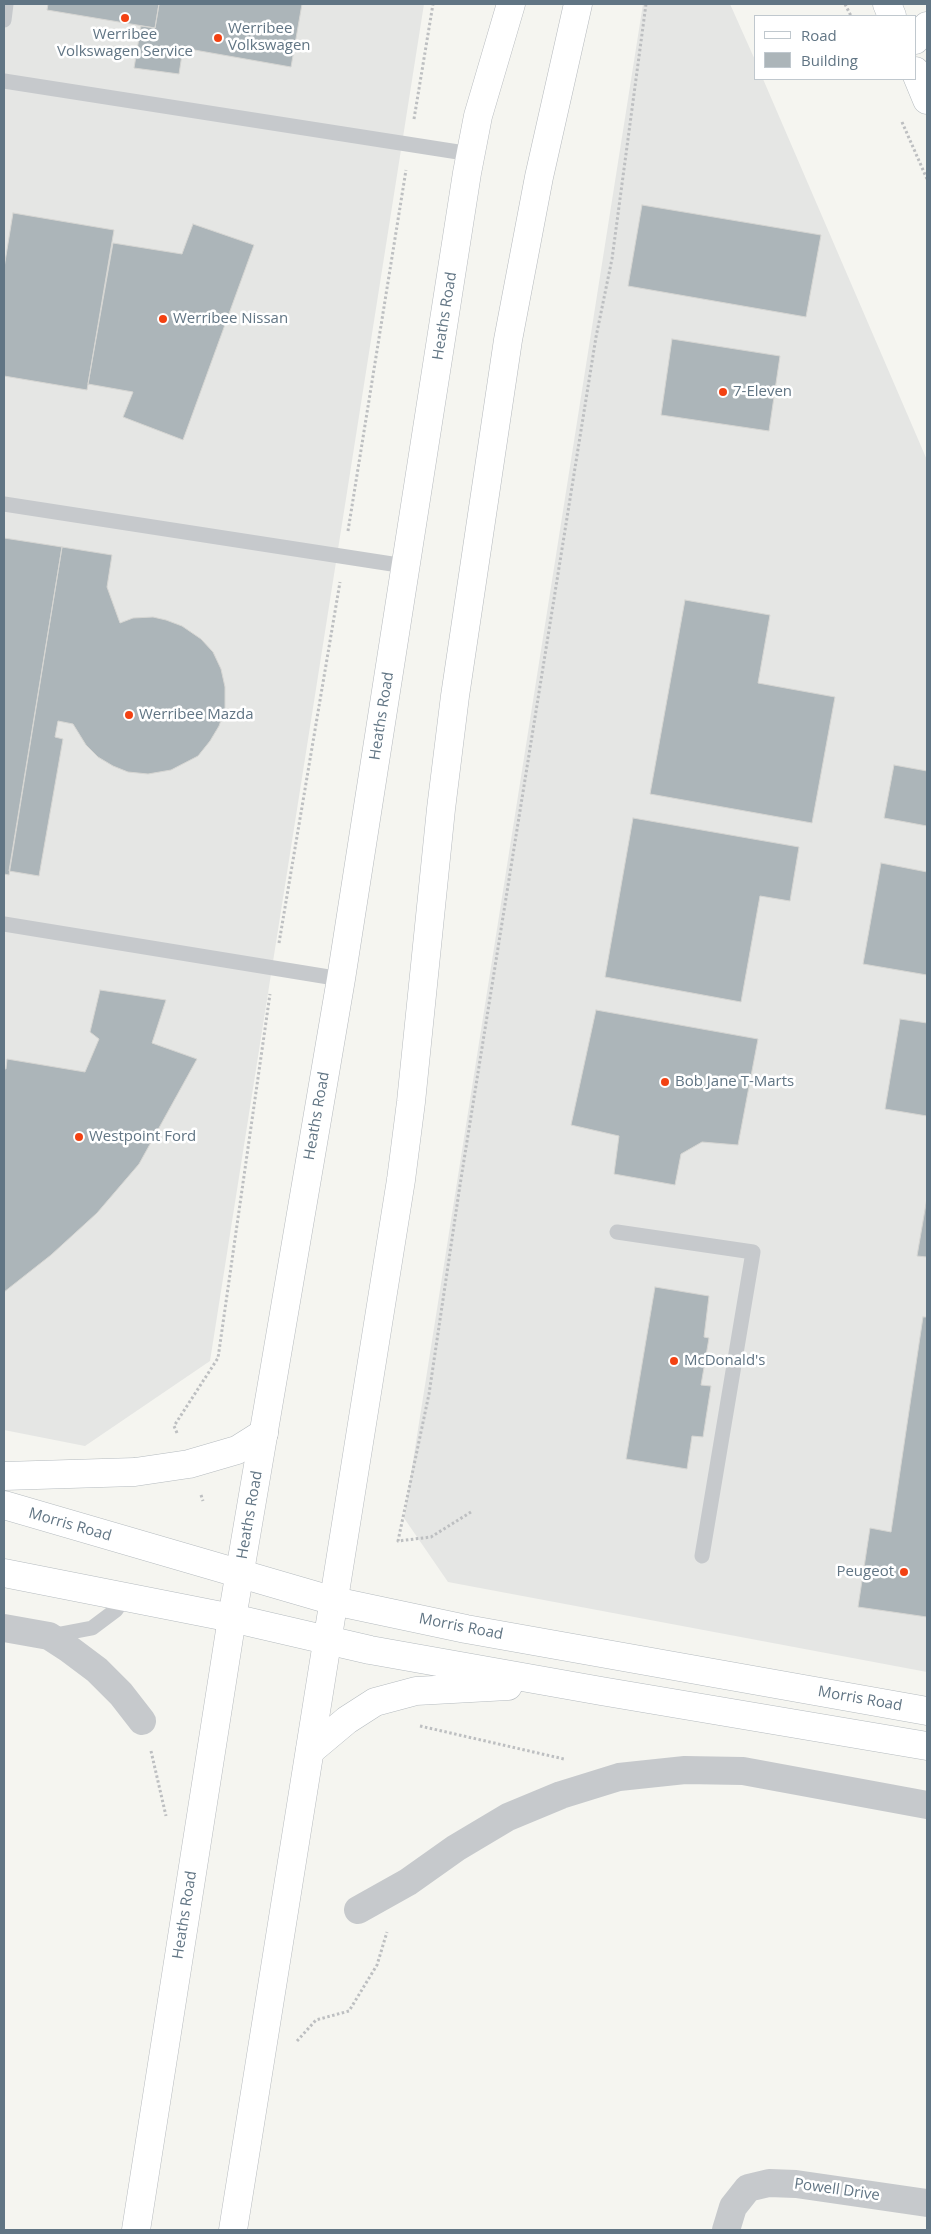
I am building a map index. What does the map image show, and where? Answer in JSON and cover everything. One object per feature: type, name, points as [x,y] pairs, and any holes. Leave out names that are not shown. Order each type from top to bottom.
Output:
[{"type":"main road","name":"Heaths Road","points":[[136,2230],[232,1618],[340,979],[471,154],[478,116],[511,4]]},
{"type":"main road","points":[[233,2230],[401,1180],[444,780],[507,350],[539,177],[578,4]]},
{"type":"main road","points":[[924,4],[927,11]]},
{"type":"main road","points":[[916,39],[927,26]]},
{"type":"main road","points":[[916,73],[927,100]]},
{"type":"main road","points":[[4,1476],[135,1472],[189,1464],[237,1450],[264,1434]]},
{"type":"main road","name":"Morris Road","points":[[4,1506],[240,1572],[334,1601],[495,1634],[927,1711]]},
{"type":"main road","points":[[4,1573],[232,1618],[327,1641],[554,1683],[927,1746]]},
{"type":"main road","points":[[310,1752],[347,1720],[375,1702],[416,1691],[554,1683]]},
{"type":"street","points":[[4,1628],[49,1636],[97,1670],[121,1694],[142,1721]]},
{"type":"street","points":[[358,1910],[401,1886],[456,1848],[508,1817],[561,1795],[619,1777],[685,1770],[744,1771],[927,1805]]},
{"type":"street","name":"Powell Drive","points":[[726,2230],[733,2207],[748,2188],[769,2183],[796,2184],[927,2203]]},
{"type":"lane","points":[[4,20],[6,4]]},
{"type":"lane","points":[[4,81],[471,154]]},
{"type":"lane","points":[[4,504],[405,566]]},
{"type":"lane","points":[[4,924],[340,979]]},
{"type":"lane","points":[[617,1232],[753,1252],[702,1556]]},
{"type":"lane","points":[[49,1636],[92,1628],[116,1610],[125,1596]]},
{"type":"path","points":[[174,1426],[218,1358],[274,968],[433,4]]},
{"type":"path","points":[[471,1512],[431,1537],[398,1541],[429,1394],[593,356],[612,259],[646,4]]},
{"type":"path","points":[[898,115],[927,178]]},
{"type":"path","points":[[416,1726],[425,1726],[569,1760]]},
{"type":"path","points":[[349,2012],[377,1965],[401,1886]]},
{"type":"shaded area","points":[[4,4],[424,4],[210,1361],[85,1446],[4,1430]]},
{"type":"shaded area","points":[[643,4],[730,4],[754,58],[754,80],[763,80],[927,460],[927,1672],[448,1582],[404,1518]]},
{"type":"building","name":"Werribee Volkswagen Service","points":[[48,4],[159,4],[155,28],[47,10]]},
{"type":"building","name":"Werribee Volkswagen","points":[[159,4],[302,4],[291,67],[183,48],[179,74],[134,68],[141,26],[155,28]]},
{"type":"building","points":[[642,205],[821,235],[806,317],[628,286]]},
{"type":"building","points":[[13,213],[114,230],[87,390],[4,376],[4,268]]},
{"type":"building","name":"Werribee Nissan","points":[[193,224],[254,245],[183,440],[123,417],[133,392],[88,384],[113,243],[182,254]]},
{"type":"building","points":[[672,339],[780,356],[769,431],[661,415]]},
{"type":"building","points":[[4,538],[62,547],[9,875],[4,874]]},
{"type":"building","name":"Werribee Mazda","points":[[62,547],[112,555],[107,587],[120,623],[133,618],[153,617],[182,626],[201,639],[213,652],[221,669],[225,687],[225,709],[219,726],[198,756],[171,770],[148,774],[128,772],[113,766],[98,757],[86,745],[73,724],[58,721],[55,737],[63,739],[39,876],[9,871]]},
{"type":"building","points":[[685,600],[770,615],[758,683],[835,697],[812,823],[650,794]]},
{"type":"building","points":[[894,765],[927,771],[927,826],[884,818]]},
{"type":"building","points":[[633,818],[799,847],[790,901],[760,896],[741,1002],[605,977]]},
{"type":"building","points":[[881,863],[927,872],[927,975],[863,964]]},
{"type":"building","name":"Westpoint Ford","points":[[100,990],[166,1000],[152,1043],[197,1059],[139,1164],[97,1213],[51,1255],[4,1292],[4,1069],[6,1069],[7,1059],[85,1072],[99,1039],[90,1032]]},
{"type":"building","name":"Bob Jane T-Marts","points":[[596,1010],[758,1039],[738,1145],[702,1142],[681,1154],[675,1185],[614,1174],[619,1136],[571,1125]]},
{"type":"building","points":[[900,1019],[927,1023],[927,1116],[885,1109]]},
{"type":"building","points":[[927,1198],[927,1257],[917,1256]]},
{"type":"building","name":"McDonald's","points":[[655,1287],[709,1296],[704,1337],[709,1338],[701,1385],[711,1386],[703,1437],[692,1436],[687,1469],[626,1459]]},
{"type":"building","points":[[923,1317],[927,1317],[927,1617],[858,1607],[870,1528],[891,1532]]},
{"type":"place","name":"Werribee Volkswagen Service","points":[[125,18]]},
{"type":"place","name":"Werribee Volkswagen","points":[[218,38]]},
{"type":"place","name":"Werribee Nissan","points":[[163,319]]},
{"type":"place","name":"7-Eleven","points":[[723,392]]},
{"type":"place","name":"Werribee Mazda","points":[[129,715]]},
{"type":"place","name":"Bob Jane T-Marts","points":[[665,1082]]},
{"type":"place","name":"Westpoint Ford","points":[[79,1137]]},
{"type":"place","name":"McDonald's","points":[[674,1361]]},
{"type":"place","name":"Peugeot","points":[[904,1572]]}]
